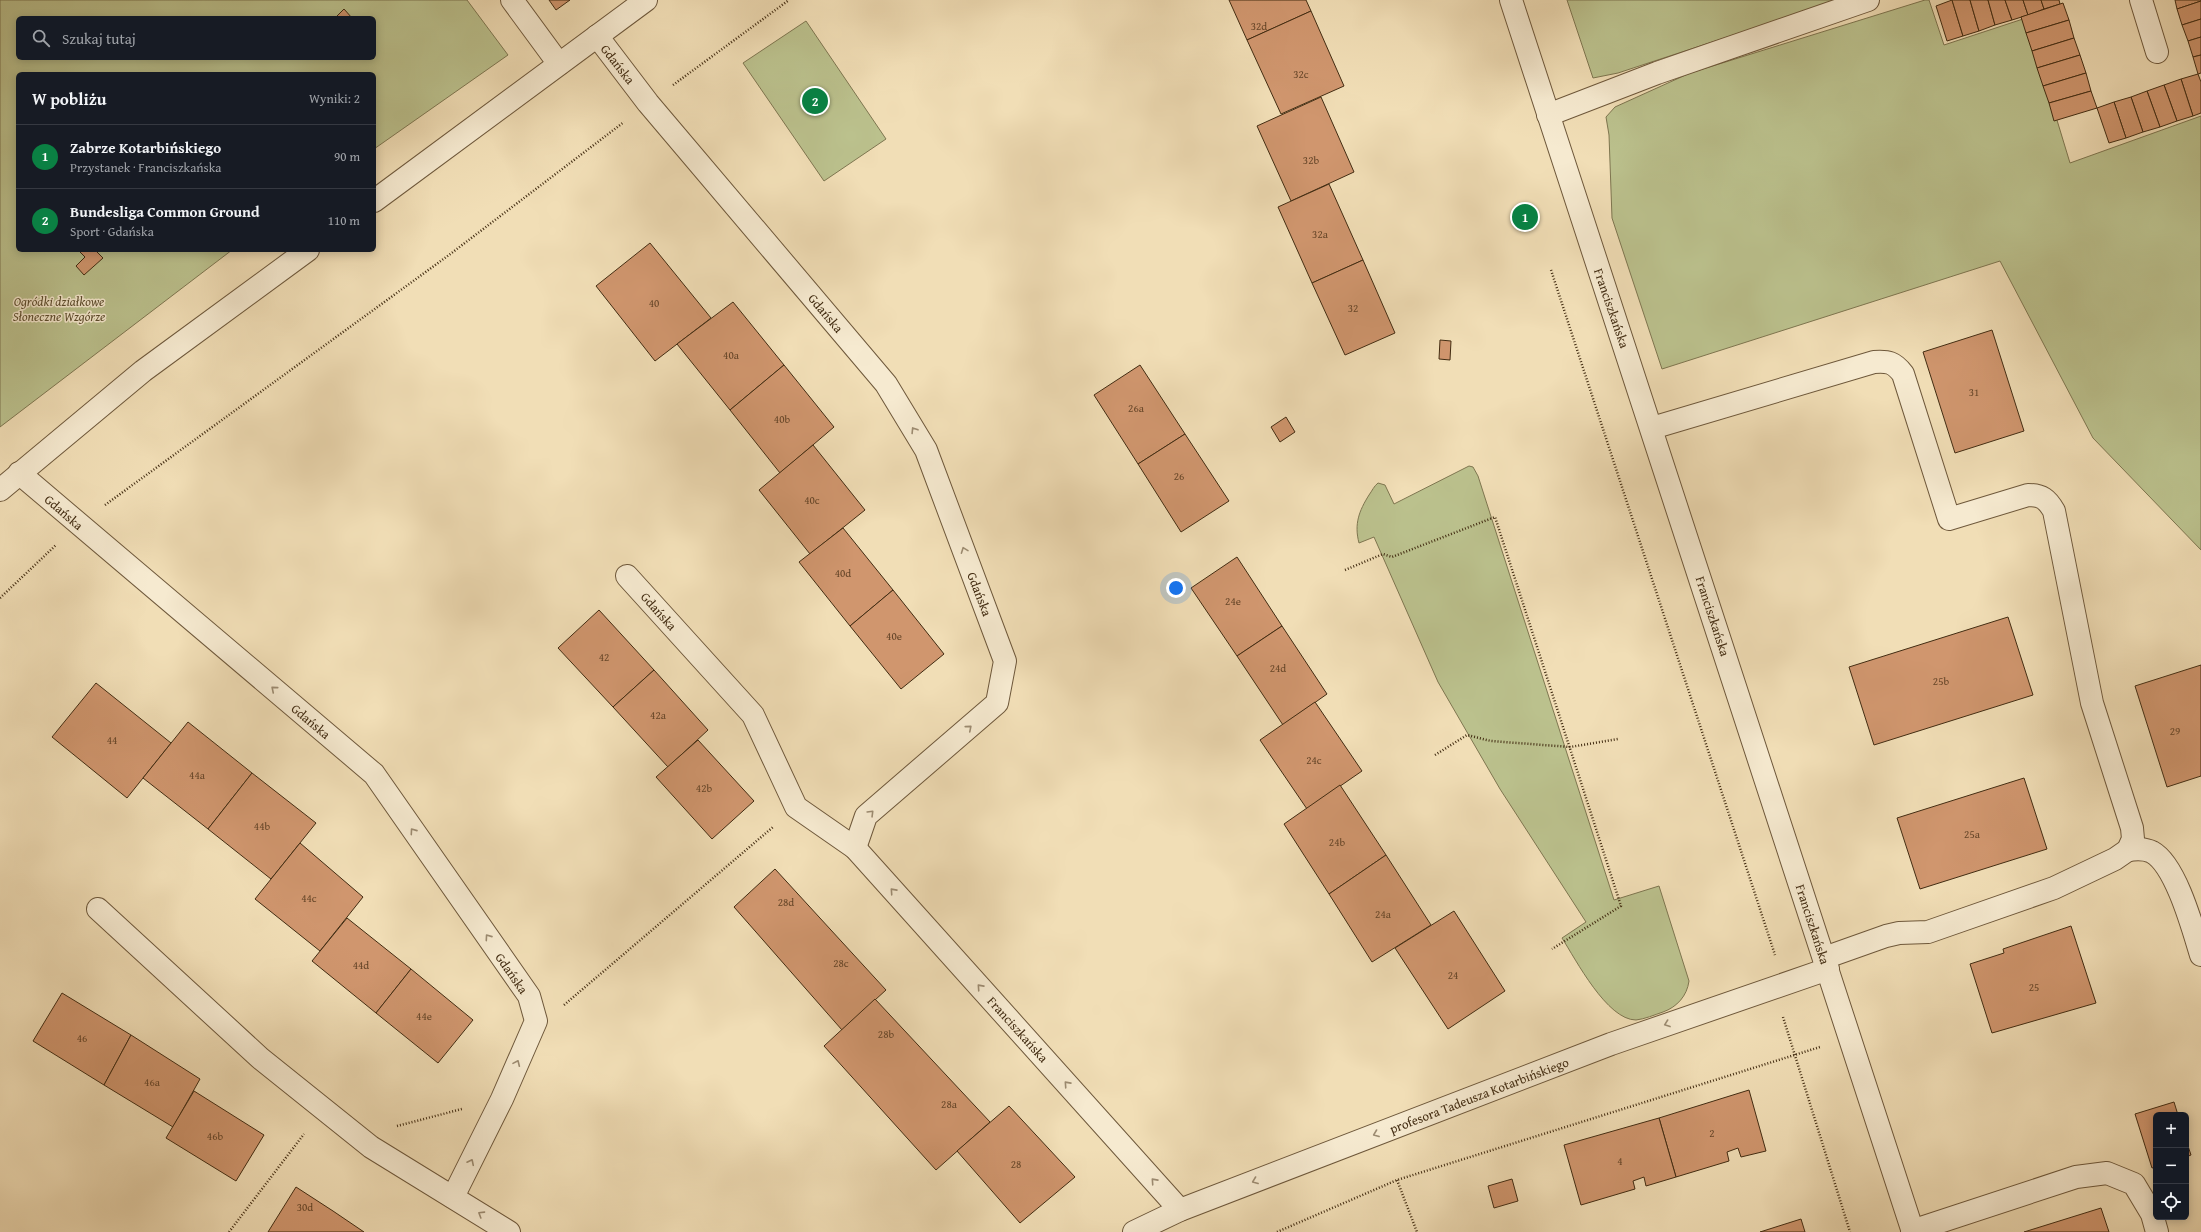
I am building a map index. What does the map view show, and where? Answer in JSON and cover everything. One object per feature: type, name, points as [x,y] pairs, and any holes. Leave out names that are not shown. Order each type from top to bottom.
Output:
[{"type":"street","points":[[512,0],[559,64]]},
{"type":"street","name":"Gdańska","points":[[376,200],[646,0]]},
{"type":"street","name":"Franciszkańska","points":[[1511,0],[1652,428],[1913,1232]]},
{"type":"street","points":[[1548,115],[1657,73],[1868,0]]},
{"type":"street","points":[[2141,0],[2157,52]]},
{"type":"street","name":"Gdańska","points":[[597,36],[648,103],[886,384],[926,450],[1005,661],[997,703],[866,816],[855,848]]},
{"type":"street","points":[[0,490],[143,371],[305,252]]},
{"type":"street","points":[[1652,428],[1874,362],[1887,361],[1896,365],[1903,374],[1949,519],[2028,496],[2040,495],[2049,502],[2054,511],[2092,703],[2132,828],[2133,839],[2128,850],[2145,849],[2154,852],[2164,863],[2181,894],[2201,955]]},
{"type":"street","name":"Gdańska","points":[[19,473],[374,774],[529,996],[536,1021]]},
{"type":"street","name":"Gdańska","points":[[627,576],[754,714],[796,807]]},
{"type":"street","points":[[796,807],[855,848]]},
{"type":"street","name":"Franciszkańska","points":[[855,848],[1180,1210]]},
{"type":"street","name":"profesora Tadeusza Kotarbińskiego","points":[[1134,1232],[1180,1210],[1611,1044],[1704,1010],[1774,988],[1886,936],[1899,933],[1928,932],[2054,888],[2115,859],[2128,850]]},
{"type":"street","points":[[98,908],[260,1058],[371,1147],[509,1232]]},
{"type":"street","points":[[453,1197],[502,1099],[536,1021]]},
{"type":"street","points":[[1913,1232],[2076,1177],[2106,1173],[2134,1184],[2152,1214],[2158,1232]]},
{"type":"path","points":[[0,598],[78,524],[449,255],[648,103],[789,0]]},
{"type":"path","points":[[1550,270],[1781,972],[1774,988],[1850,1232]]},
{"type":"path","points":[[1346,570],[1383,554],[1392,557],[1495,517],[1621,906],[1552,949]]},
{"type":"path","points":[[1435,755],[1467,735],[1491,741],[1570,747],[1618,740]]},
{"type":"path","points":[[536,1021],[560,1008],[796,807]]},
{"type":"path","points":[[1277,1232],[1398,1180],[1794,1053],[1849,1038]]},
{"type":"path","points":[[358,1136],[502,1099]]},
{"type":"path","points":[[229,1232],[324,1109]]},
{"type":"path","points":[[1398,1180],[1417,1232]]},
{"type":"green space","name":"Ogródki działkowe Słoneczne Wzgórze","points":[[0,0],[467,0],[508,55],[376,148],[376,72],[16,72],[16,252],[229,252],[0,427]]},
{"type":"green space","points":[[1567,0],[1840,0],[1618,73],[1593,78]]},
{"type":"green space","points":[[1929,0],[1944,45],[2026,18],[2070,163],[2201,116],[2201,550],[2093,438],[2000,261],[1662,369],[1612,218],[1609,135],[1606,117],[1615,107],[1690,73]]},
{"type":"green space","points":[[806,21],[886,139],[824,181],[743,63]]},
{"type":"green space","points":[[1469,466],[1473,467],[1478,476],[1614,900],[1659,886],[1689,981],[1684,996],[1677,1004],[1668,1010],[1650,1017],[1636,1020],[1625,1017],[1614,1010],[1593,987],[1575,960],[1562,938],[1586,922],[1500,789],[1438,682],[1374,537],[1359,543],[1357,530],[1358,518],[1369,495],[1378,483],[1385,485],[1394,504]]},
{"type":"building","points":[[549,0],[570,0],[556,10]]},
{"type":"building","points":[[1229,0],[1306,0],[1311,11],[1247,40]]},
{"type":"building","points":[[1952,0],[1963,36],[1947,41],[1936,6]]},
{"type":"building","points":[[1952,0],[1970,0],[1979,31],[1963,36]]},
{"type":"building","points":[[1970,0],[1988,0],[1995,25],[1979,31]]},
{"type":"building","points":[[1988,0],[2005,0],[2012,20],[1995,25]]},
{"type":"building","points":[[2005,0],[2023,0],[2028,15],[2012,20]]},
{"type":"building","points":[[2023,0],[2041,0],[2044,9],[2028,15]]},
{"type":"building","points":[[2041,0],[2059,0],[2060,4],[2044,9]]},
{"type":"building","points":[[2175,0],[2201,0],[2201,1],[2177,9]]},
{"type":"building","points":[[2201,1],[2201,19],[2182,25],[2177,9]]},
{"type":"building","points":[[2063,3],[2069,20],[2026,33],[2021,17]]},
{"type":"building","points":[[344,9],[350,16],[337,16]]},
{"type":"building","points":[[1311,11],[1344,86],[1281,114],[1247,40]]},
{"type":"building","points":[[2201,19],[2201,37],[2188,41],[2182,25]]},
{"type":"building","points":[[2069,20],[2074,38],[2032,51],[2026,33]]},
{"type":"building","points":[[2201,37],[2201,55],[2193,57],[2188,41]]},
{"type":"building","points":[[2074,38],[2080,55],[2037,68],[2032,51]]},
{"type":"building","points":[[2080,55],[2086,73],[2043,86],[2037,68]]},
{"type":"building","points":[[2201,55],[2201,73],[2198,74],[2193,57]]},
{"type":"building","points":[[2086,73],[2091,91],[2049,103],[2043,86]]},
{"type":"building","points":[[2198,74],[2201,82],[2201,113],[2193,116],[2181,79]]},
{"type":"building","points":[[2181,79],[2193,116],[2177,121],[2164,85]]},
{"type":"building","points":[[2164,85],[2177,121],[2160,127],[2147,91]]},
{"type":"building","points":[[2091,91],[2097,108],[2054,121],[2049,103]]},
{"type":"building","points":[[2147,91],[2160,127],[2143,132],[2131,97]]},
{"type":"building","points":[[1321,97],[1354,172],[1291,201],[1257,126]]},
{"type":"building","points":[[2131,97],[2143,132],[2126,138],[2114,102]]},
{"type":"building","points":[[2114,102],[2126,138],[2109,143],[2097,108]]},
{"type":"building","points":[[1329,184],[1363,260],[1312,283],[1278,207]]},
{"type":"building","points":[[650,243],[711,318],[655,361],[596,286]]},
{"type":"building","points":[[80,252],[97,252],[103,258],[84,275],[76,266],[85,257]]},
{"type":"building","points":[[1363,260],[1395,333],[1345,355],[1312,283]]},
{"type":"building","points":[[733,302],[784,365],[730,410],[677,344]]},
{"type":"building","points":[[1992,330],[2024,431],[1955,453],[1923,352]]},
{"type":"building","points":[[1440,340],[1451,341],[1450,360],[1439,359]]},
{"type":"building","points":[[784,365],[834,427],[780,473],[730,410]]},
{"type":"building","points":[[1140,365],[1185,434],[1138,464],[1094,395]]},
{"type":"building","points":[[1286,417],[1295,432],[1280,442],[1271,427]]},
{"type":"building","points":[[1185,434],[1229,501],[1181,532],[1138,464]]},
{"type":"building","points":[[813,445],[865,510],[810,554],[759,490]]},
{"type":"building","points":[[843,528],[893,590],[850,626],[799,562]]},
{"type":"building","points":[[1237,557],[1282,626],[1237,656],[1191,588]]},
{"type":"building","points":[[893,590],[944,654],[901,689],[850,626]]},
{"type":"building","points":[[599,610],[654,670],[613,707],[558,648]]},
{"type":"building","points":[[2008,617],[2033,695],[1874,745],[1849,667]]},
{"type":"building","points":[[1282,626],[1327,694],[1283,725],[1237,656]]},
{"type":"building","points":[[2201,665],[2201,776],[2167,787],[2135,686]]},
{"type":"building","points":[[654,670],[708,730],[668,767],[613,707]]},
{"type":"building","points":[[96,683],[171,743],[127,798],[52,737]]},
{"type":"building","points":[[1315,702],[1362,771],[1307,809],[1260,740]]},
{"type":"building","points":[[188,722],[252,773],[208,829],[143,778]]},
{"type":"building","points":[[698,740],[754,801],[712,839],[656,777]]},
{"type":"building","points":[[252,773],[316,823],[271,879],[208,829]]},
{"type":"building","points":[[2024,778],[2047,849],[1920,889],[1897,818]]},
{"type":"building","points":[[1340,785],[1386,855],[1329,894],[1284,824]]},
{"type":"building","points":[[300,843],[363,897],[320,951],[255,899]]},
{"type":"building","points":[[1386,855],[1431,925],[1372,962],[1329,894]]},
{"type":"building","points":[[775,869],[886,990],[842,1030],[734,907]]},
{"type":"building","points":[[1454,911],[1505,991],[1448,1029],[1395,948]]},
{"type":"building","points":[[347,918],[411,969],[376,1013],[312,961]]},
{"type":"building","points":[[2071,926],[2096,1003],[1992,1033],[1970,964],[2004,953],[2003,949]]},
{"type":"building","points":[[411,969],[473,1020],[438,1063],[376,1013]]},
{"type":"building","points":[[62,993],[131,1035],[104,1085],[33,1041]]},
{"type":"building","points":[[875,999],[990,1122],[936,1170],[824,1046]]},
{"type":"building","points":[[131,1035],[200,1079],[173,1127],[104,1085]]},
{"type":"building","points":[[1749,1090],[1766,1151],[1741,1157],[1738,1148],[1727,1152],[1729,1161],[1676,1177],[1659,1118]]},
{"type":"building","points":[[194,1091],[264,1135],[236,1181],[166,1138]]},
{"type":"building","points":[[2174,1102],[2177,1112],[2153,1112],[2153,1168],[2152,1168],[2135,1114]]},
{"type":"building","points":[[1009,1106],[1075,1177],[1020,1223],[957,1151]]},
{"type":"building","points":[[1659,1118],[1676,1177],[1646,1186],[1644,1177],[1633,1181],[1635,1189],[1581,1205],[1564,1145]]},
{"type":"building","points":[[1512,1179],[1518,1201],[1494,1208],[1488,1186]]},
{"type":"building","points":[[296,1187],[333,1211],[364,1232],[268,1232]]},
{"type":"building","points":[[2101,1208],[2109,1232],[2024,1232]]},
{"type":"building","points":[[1801,1219],[1805,1232],[1760,1232]]},
{"type":"place","name":"Bundesliga Common Ground","points":[[815,101]]},
{"type":"place","name":"Zabrze Kotarbińskiego","points":[[1525,217]]}]
